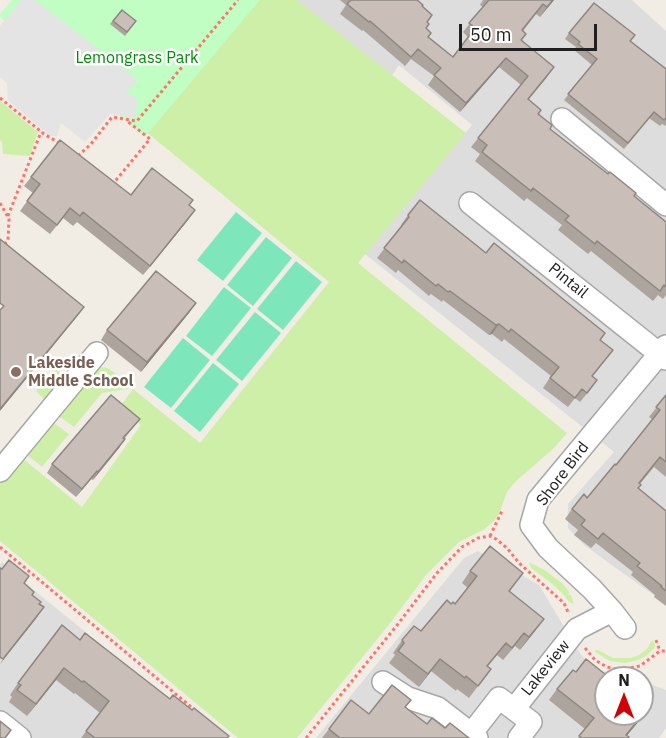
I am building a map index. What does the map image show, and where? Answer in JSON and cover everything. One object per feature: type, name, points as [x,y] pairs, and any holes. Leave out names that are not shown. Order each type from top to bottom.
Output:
[{"type":"street","points":[[562,119],[666,205]]},
{"type":"street","name":"Pintail","points":[[470,203],[664,353]]},
{"type":"street","points":[[0,471],[97,353]]},
{"type":"street","name":"Shore Bird","points":[[625,628],[612,611],[548,548],[531,525],[538,500],[664,353]]},
{"type":"street","name":"Lakeview","points":[[514,709],[577,629],[612,611]]},
{"type":"street","points":[[383,682],[408,698],[438,708],[474,736]]},
{"type":"street","name":"Lakeview","points":[[474,736],[499,698],[531,722],[519,738]]},
{"type":"street","points":[[0,722],[20,738]]},
{"type":"path","points":[[77,157],[91,144],[112,117],[137,121],[238,0]]},
{"type":"path","points":[[0,99],[63,147]]},
{"type":"path","points":[[108,193],[150,140],[126,120]]},
{"type":"path","points":[[8,216],[41,132]]},
{"type":"path","points":[[0,203],[9,219],[8,240],[0,250]]},
{"type":"path","points":[[490,536],[502,511]]},
{"type":"path","points":[[306,738],[437,573],[462,547],[478,538],[490,536],[507,548],[519,563],[564,603],[571,617]]},
{"type":"path","points":[[0,547],[202,716]]},
{"type":"path","points":[[656,640],[660,651]]},
{"type":"path","points":[[585,648],[595,660],[607,667],[620,670],[640,666],[660,651],[666,651]]},
{"type":"shaded area","points":[[21,0],[35,0],[138,80],[126,93],[138,98],[135,118],[110,114],[85,142],[61,123],[57,136],[50,136],[8,100],[7,83],[0,77],[0,26]]},
{"type":"shaded area","points":[[293,0],[632,0],[666,31],[666,604],[584,545],[568,528],[568,504],[614,452],[365,254],[472,125],[399,65],[387,83]]},
{"type":"shaded area","points":[[478,551],[539,585],[581,655],[594,668],[594,726],[654,726],[654,686],[666,690],[666,728],[659,738],[316,738],[464,558]]},
{"type":"shaded area","points":[[2,562],[217,738],[0,738],[0,565]]},
{"type":"green space","name":"Lemongrass Park","points":[[12,0],[260,0],[145,137],[0,17]]},
{"type":"green space","points":[[247,0],[297,0],[466,133],[358,263],[567,433],[554,448],[515,482],[507,492],[494,521],[483,530],[459,542],[426,575],[297,738],[238,738],[0,541],[0,484],[22,458],[82,507],[141,425],[120,407],[133,389],[200,443],[329,282],[139,126]]},
{"type":"green space","points":[[0,101],[38,132],[30,156],[3,154],[0,140]]},
{"type":"green space","points":[[236,212],[262,233],[223,281],[197,260]]},
{"type":"green space","points":[[266,237],[292,258],[253,306],[227,285]]},
{"type":"green space","points":[[296,261],[322,282],[283,330],[257,309]]},
{"type":"green space","points":[[224,287],[251,308],[212,356],[186,336]]},
{"type":"green space","points":[[255,312],[281,333],[242,381],[216,360]]},
{"type":"green space","points":[[183,338],[210,360],[171,408],[144,387]]},
{"type":"green space","points":[[213,363],[239,384],[200,432],[174,411]]},
{"type":"green space","points":[[99,367],[108,368],[131,385],[127,389],[102,393],[74,427],[57,415],[92,371]]},
{"type":"green space","points":[[54,368],[66,377],[46,401],[36,391]]},
{"type":"green space","points":[[51,421],[69,434],[42,467],[25,453]]},
{"type":"green space","points":[[529,562],[562,583],[570,593],[568,594],[571,595],[574,604],[531,568]]},
{"type":"green space","points":[[652,640],[655,647],[646,656],[625,663],[610,661],[595,652],[598,650],[613,658],[631,658],[647,649]]},
{"type":"building","points":[[351,0],[417,0],[432,15],[427,22],[429,24],[426,28],[431,33],[428,37],[453,57],[475,28],[469,23],[489,0],[553,0],[547,7],[543,4],[522,30],[526,34],[521,40],[554,67],[528,99],[541,110],[538,114],[552,125],[550,129],[608,174],[610,172],[636,193],[634,196],[666,222],[666,287],[664,285],[660,291],[597,241],[595,244],[565,220],[569,216],[533,188],[531,191],[482,152],[487,145],[478,138],[528,76],[506,58],[466,103],[434,75],[441,68],[418,49],[411,57],[347,4]]},
{"type":"building","points":[[594,3],[635,35],[630,41],[666,69],[666,118],[664,120],[654,112],[628,143],[568,94],[597,59],[578,44],[580,42],[569,33]]},
{"type":"building","points":[[122,10],[136,21],[127,32],[113,21]]},
{"type":"building","points":[[60,140],[131,195],[152,168],[193,200],[189,205],[195,210],[150,266],[83,212],[80,216],[70,208],[57,225],[27,201],[40,184],[31,177]]},
{"type":"building","points":[[420,200],[486,253],[494,243],[605,333],[600,340],[613,350],[592,376],[597,380],[587,393],[582,389],[575,398],[550,378],[559,367],[511,329],[509,332],[499,324],[496,325],[450,291],[448,292],[438,284],[436,286],[404,260],[402,263],[384,248]]},
{"type":"building","name":"Lakeside Middle School","points":[[0,239],[84,307],[0,409],[0,310],[4,306],[0,303]]},
{"type":"building","name":"Lakeside Middle School","points":[[156,271],[196,303],[147,362],[107,330]]},
{"type":"building","points":[[111,395],[140,419],[82,489],[52,464]]},
{"type":"building","points":[[666,395],[666,462],[660,457],[639,483],[641,485],[638,488],[666,511],[666,591],[637,566],[640,563],[603,533],[598,539],[581,525],[585,520],[572,509],[584,494],[587,498],[616,465],[660,410],[656,407]]},
{"type":"building","points":[[490,546],[523,573],[509,591],[544,619],[529,637],[524,633],[512,648],[506,643],[487,666],[491,669],[478,686],[440,659],[428,674],[398,651],[404,643],[402,640],[414,626],[421,631],[447,600],[455,604],[477,576],[470,571]]},
{"type":"building","points":[[9,560],[29,576],[24,583],[34,592],[32,595],[41,602],[39,604],[44,607],[3,659],[0,657],[0,568],[2,569]]},
{"type":"building","points":[[62,625],[80,640],[85,633],[170,699],[173,695],[192,710],[194,708],[229,736],[227,738],[95,738],[86,731],[109,701],[64,668],[36,704],[17,690],[21,685],[18,683]]},
{"type":"building","points":[[586,659],[595,666],[594,718],[557,689],[573,670],[576,672]]},
{"type":"building","points":[[392,685],[411,700],[405,707],[427,724],[432,718],[445,728],[450,723],[469,738],[340,738],[329,729],[351,700],[369,714]]},
{"type":"building","points":[[594,718],[594,726],[633,726],[626,735],[628,738],[582,738],[579,736]]},
{"type":"building","points":[[0,721],[11,730],[5,738],[0,738]]},
{"type":"place","name":"Lakeside Middle School","points":[[16,372]]}]
